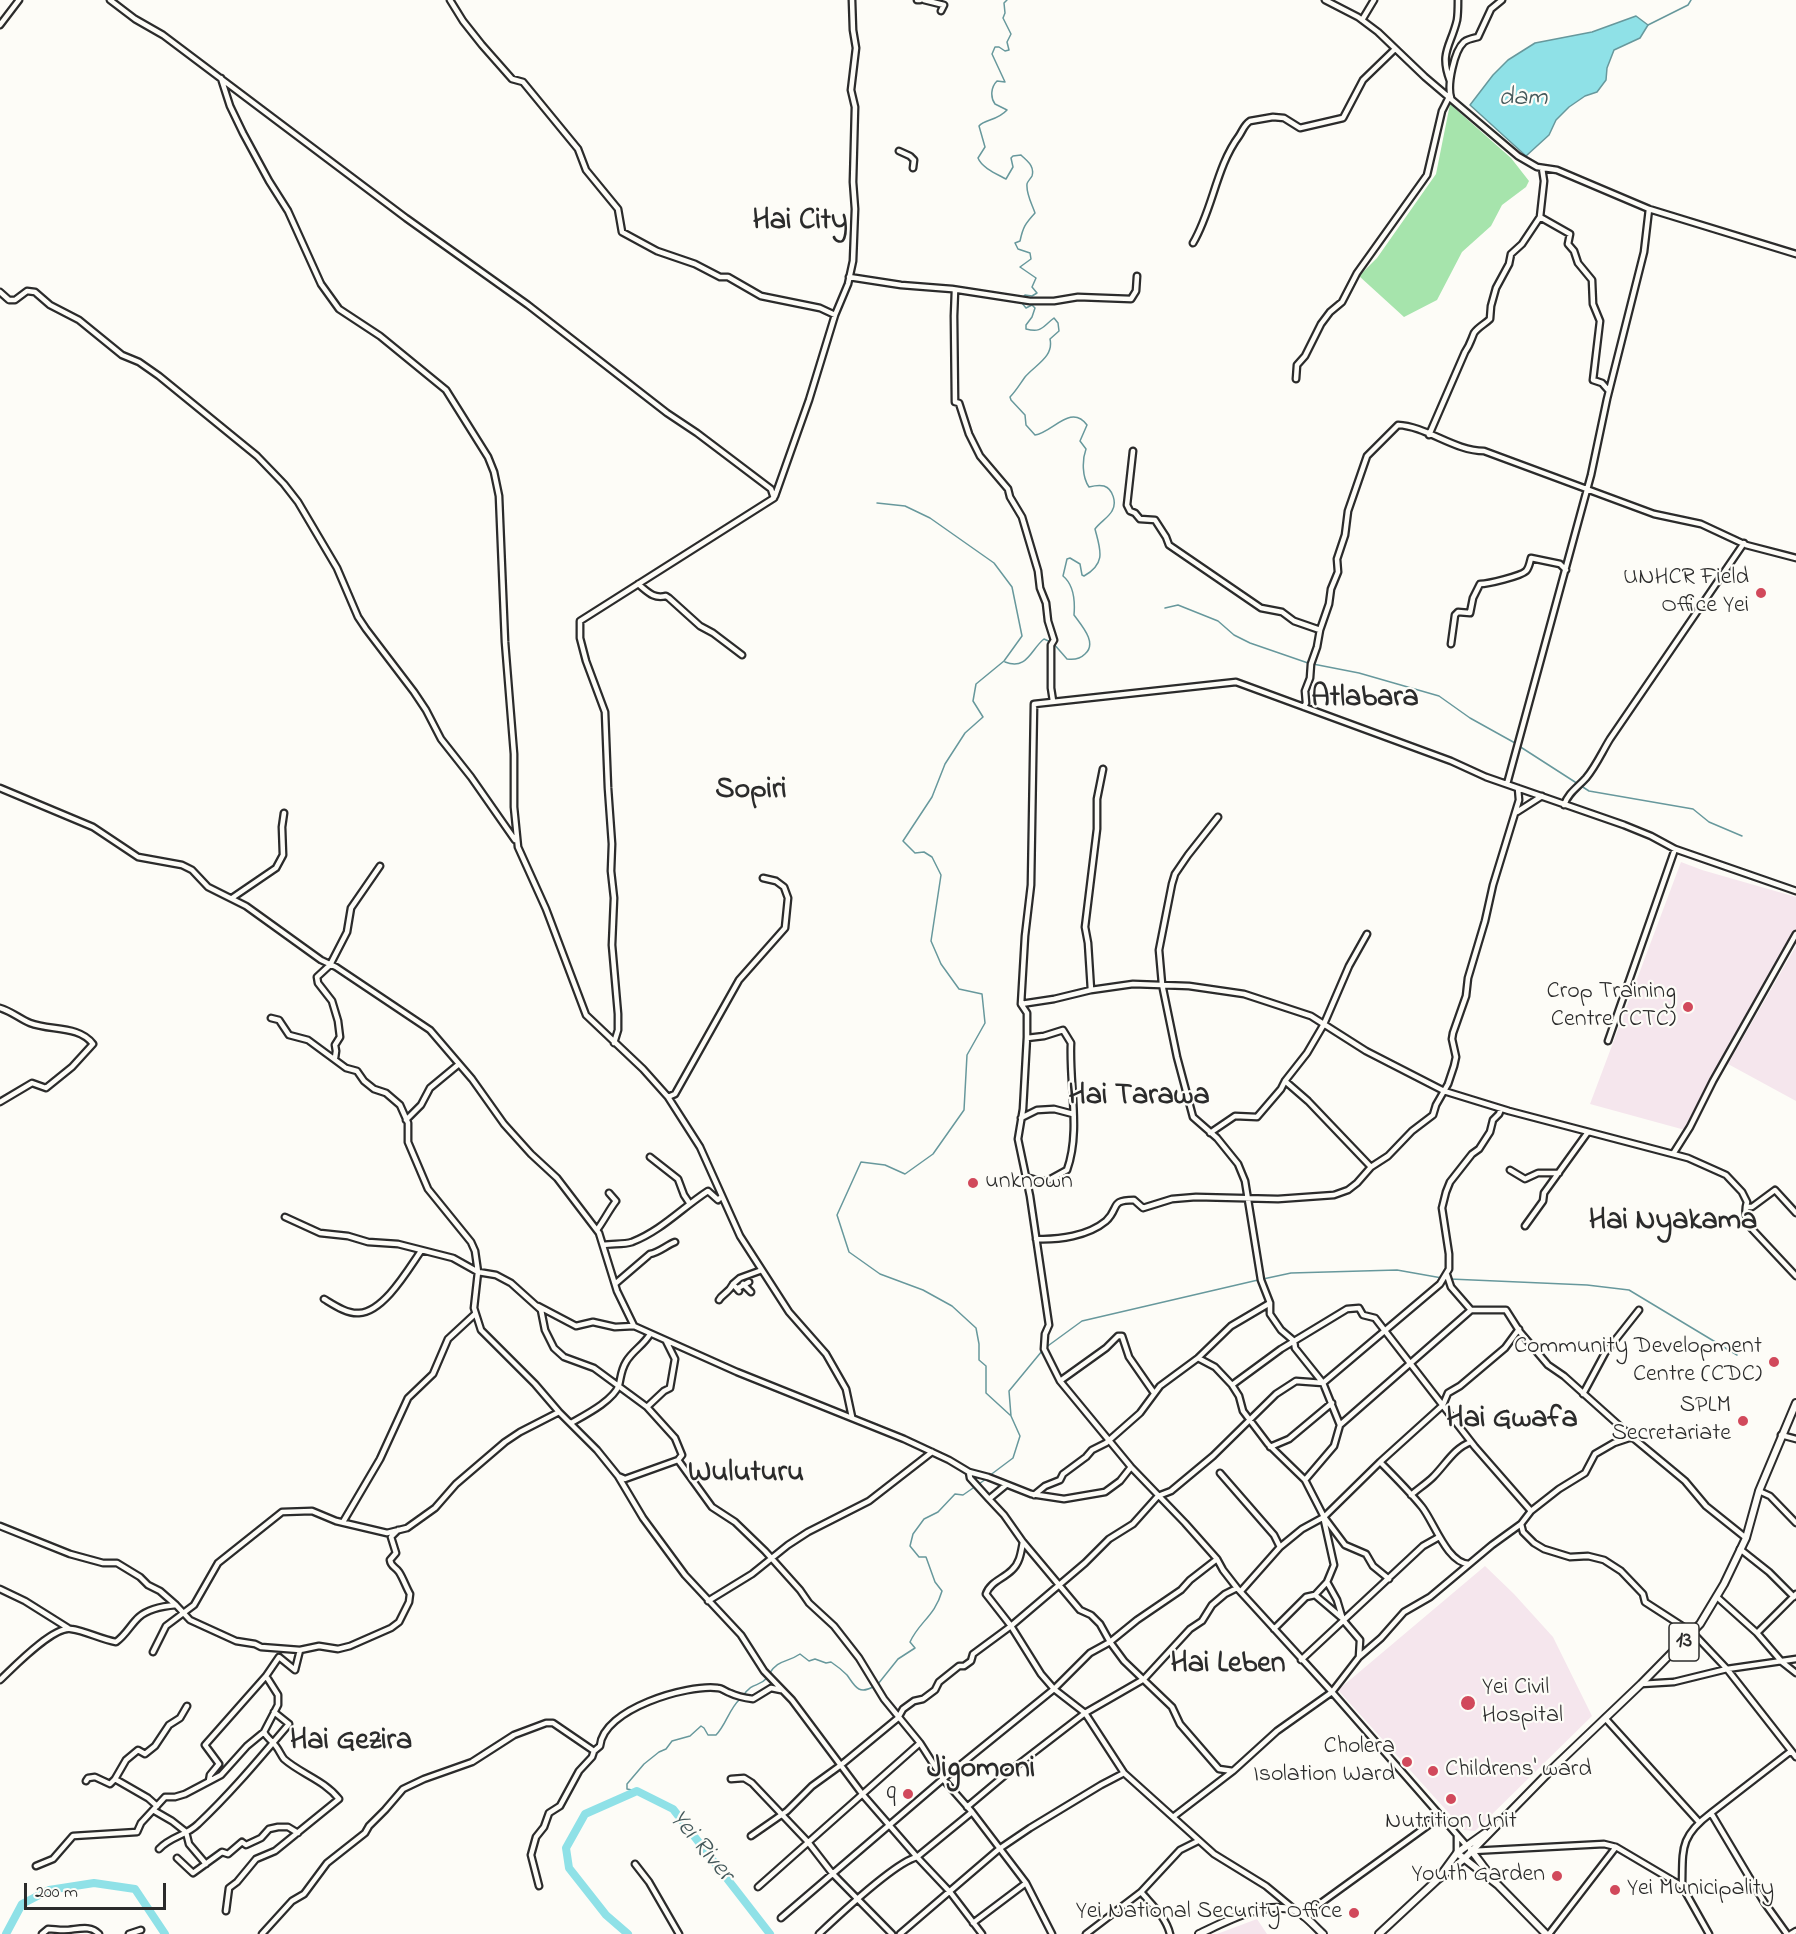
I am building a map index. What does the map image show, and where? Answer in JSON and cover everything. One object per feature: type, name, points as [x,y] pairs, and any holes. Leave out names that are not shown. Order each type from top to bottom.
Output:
[{"type":"main road","name":"13","points":[[1437,1880],[1457,1852],[1493,1829],[1693,1633],[1717,1597],[1746,1538],[1759,1491],[1796,1403]]},
{"type":"main road","points":[[1472,1851],[1493,1829]]},
{"type":"main road","points":[[1466,1845],[1498,1885]]},
{"type":"main road","name":"13","points":[[1379,1934],[1472,1851]]},
{"type":"main road","points":[[1457,1852],[1498,1885],[1548,1934]]},
{"type":"main road","points":[[1199,1934],[1254,1911],[1268,1909],[1295,1910],[1323,1934]]},
{"type":"street","points":[[0,25],[19,0]]},
{"type":"street","points":[[110,0],[135,19],[163,35],[406,218],[528,304],[667,413],[751,473],[771,489],[774,498]]},
{"type":"street","points":[[450,0],[482,45],[512,79],[523,82],[578,149],[586,170],[618,209],[622,232],[657,251],[695,264],[720,277],[728,277],[761,296],[820,308],[835,315]]},
{"type":"street","points":[[614,1043],[618,1030],[618,1014],[612,945],[614,898],[605,712],[586,661],[580,638],[580,621],[774,498],[809,399],[853,261],[855,107],[851,90],[856,48],[852,0]]},
{"type":"street","points":[[920,0],[944,5],[941,11]]},
{"type":"street","points":[[1325,0],[1362,20],[1388,40],[1395,49],[1518,156],[1537,167],[1557,170],[1605,192],[1649,208],[1796,254]]},
{"type":"street","points":[[1362,20],[1374,0]]},
{"type":"street","points":[[1450,81],[1445,66],[1448,44],[1457,19],[1458,0]]},
{"type":"street","points":[[1296,380],[1297,365],[1305,356],[1321,324],[1342,302],[1357,273],[1427,175],[1442,111],[1450,98],[1450,81],[1456,56],[1462,44],[1478,37],[1491,9],[1502,0]]},
{"type":"street","points":[[1193,243],[1205,218],[1215,183],[1230,146],[1246,124],[1253,121],[1284,118],[1300,128],[1343,118],[1363,80],[1395,49]]},
{"type":"street","points":[[221,78],[230,106],[243,133],[288,211],[321,284],[339,309],[380,336],[446,390],[475,435],[494,472],[499,496],[505,642],[514,754],[516,841]]},
{"type":"street","points":[[899,151],[914,160],[913,168]]},
{"type":"street","points":[[1429,435],[1471,345],[1473,335],[1490,320],[1496,288],[1509,264],[1511,254],[1522,244],[1540,217],[1544,181],[1542,168]]},
{"type":"street","points":[[1507,784],[1591,475],[1609,391],[1644,252],[1649,208]]},
{"type":"street","points":[[1540,217],[1570,234],[1568,244],[1574,251],[1578,263],[1592,280],[1593,304],[1600,321],[1593,380],[1602,383],[1609,391]]},
{"type":"street","points":[[849,277],[1030,301],[1054,301],[1078,297],[1131,299],[1136,291],[1137,276]]},
{"type":"street","points":[[955,290],[955,402],[959,403],[963,412],[974,445],[989,468],[1008,489],[1028,532],[1054,640],[1051,645],[1053,701]]},
{"type":"street","points":[[0,292],[9,300],[15,300],[27,291],[35,292],[50,305],[79,320],[123,355],[139,362],[159,376],[257,456],[298,502],[337,568],[366,629],[414,692],[441,740],[471,777],[516,841],[549,918],[586,1015],[668,1097],[700,1147],[740,1236],[789,1312],[826,1354],[846,1389],[852,1417]]},
{"type":"street","points":[[1304,706],[1311,664],[1329,604],[1331,589],[1338,573],[1337,559],[1345,535],[1348,511],[1366,456],[1398,425],[1424,431],[1460,447],[1484,451],[1654,513],[1701,524],[1744,543],[1796,558]]},
{"type":"street","points":[[1132,451],[1127,505],[1130,511],[1140,519],[1155,520],[1166,537],[1168,545],[1239,595],[1261,608],[1282,612],[1294,621],[1320,630]]},
{"type":"street","points":[[1564,805],[1566,799],[1595,765],[1610,739],[1744,543]]},
{"type":"street","points":[[1451,644],[1455,615],[1458,612],[1470,613],[1472,611],[1473,598],[1480,584],[1497,582],[1524,573],[1531,558],[1560,564],[1566,570]]},
{"type":"street","points":[[638,584],[651,595],[669,598],[700,626],[742,655]]},
{"type":"street","points":[[1466,1845],[1239,1590],[1217,1559],[1108,1440],[1060,1382],[1044,1348],[1048,1325],[1026,1177],[1018,1139],[1022,1118],[1027,1038],[1027,1013],[1021,1004],[1031,885],[1034,704],[1236,682],[1651,836],[1675,849],[1796,891]]},
{"type":"street","points":[[1091,990],[1085,927],[1097,829],[1097,799],[1103,769]]},
{"type":"street","points":[[0,788],[93,827],[138,857],[182,865],[192,870],[208,887],[232,898],[430,1030],[504,1124],[557,1178],[597,1230],[615,1284],[634,1326]]},
{"type":"street","points":[[1036,1239],[1059,1239],[1082,1233],[1105,1221],[1117,1202],[1122,1200],[1134,1200],[1143,1208],[1180,1198],[1302,1198],[1334,1195],[1348,1190],[1357,1183],[1371,1167],[1388,1156],[1415,1127],[1429,1119],[1448,1084],[1456,1057],[1453,1033],[1466,996],[1468,975],[1519,800],[1518,788]]},
{"type":"street","points":[[1514,816],[1519,809],[1542,796]]},
{"type":"street","points":[[232,898],[276,867],[283,855],[284,813]]},
{"type":"street","points":[[1218,817],[1175,874],[1159,950],[1162,984],[1175,1049],[1193,1118],[1230,1152],[1245,1181],[1261,1280],[1270,1303],[1270,1314],[1281,1330],[1294,1341],[1295,1348],[1323,1383],[1340,1425]]},
{"type":"street","points":[[1608,1041],[1675,849]]},
{"type":"street","points":[[334,1058],[336,1051],[334,1045],[340,1036],[340,1027],[332,1000],[318,983],[317,977],[330,965],[346,932],[351,908],[380,866]]},
{"type":"street","points":[[668,1097],[675,1094],[739,980],[785,928],[788,898],[784,887],[776,881],[764,878]]},
{"type":"street","points":[[1210,1133],[1235,1116],[1257,1117],[1270,1104],[1307,1053],[1324,1024],[1349,966],[1367,934]]},
{"type":"street","points":[[1673,1154],[1796,934]]},
{"type":"street","points":[[1021,1004],[1119,985],[1162,984],[1234,991],[1311,1016],[1366,1051],[1444,1091],[1501,1109],[1688,1158],[1726,1175],[1742,1192],[1747,1202],[1745,1211],[1751,1227],[1795,1273]]},
{"type":"street","points":[[0,1008],[33,1024],[65,1029],[93,1043],[72,1067],[46,1088],[32,1083],[0,1102]]},
{"type":"street","points":[[271,1018],[279,1020],[289,1035],[308,1040],[346,1068],[357,1071],[374,1089],[386,1093],[400,1105],[406,1120],[408,1142],[428,1189],[471,1242],[475,1251],[478,1272],[475,1314],[481,1330],[597,1450],[618,1476],[643,1518],[685,1575],[741,1635],[766,1673],[792,1700],[863,1795],[950,1892],[982,1934]]},
{"type":"street","points":[[1026,1177],[1047,1181],[1067,1170],[1071,1161],[1074,1124],[1071,1043],[1065,1031],[1027,1038]]},
{"type":"street","points":[[406,1120],[421,1105],[430,1088],[459,1065]]},
{"type":"street","points":[[1285,1081],[1308,1101],[1371,1167]]},
{"type":"street","points":[[1022,1118],[1037,1110],[1054,1108],[1073,1114]]},
{"type":"street","points":[[1471,1310],[1451,1287],[1447,1275],[1449,1254],[1442,1208],[1450,1182],[1472,1154],[1479,1149],[1501,1109]]},
{"type":"street","points":[[1525,1226],[1543,1201],[1544,1193],[1588,1132]]},
{"type":"street","points":[[650,1157],[678,1179],[684,1196],[690,1204]]},
{"type":"street","points":[[1510,1170],[1525,1179],[1538,1173],[1558,1173]]},
{"type":"street","points":[[1746,1206],[1752,1207],[1775,1190],[1796,1213]]},
{"type":"street","points":[[603,1245],[629,1243],[660,1227],[708,1191],[718,1200],[722,1196]]},
{"type":"street","points":[[597,1230],[608,1216],[610,1206],[616,1201],[609,1193]]},
{"type":"street","points":[[285,1217],[320,1233],[348,1236],[368,1242],[398,1244],[453,1258],[478,1272],[496,1275],[511,1283],[537,1306],[576,1326],[593,1322],[615,1327],[634,1326],[737,1372],[852,1417],[950,1460],[969,1472],[1034,1495],[1064,1499],[1105,1492],[1120,1481],[1131,1467]]},
{"type":"street","points":[[615,1284],[650,1254],[655,1254],[675,1242]]},
{"type":"street","points":[[324,1299],[343,1310],[360,1314],[392,1292],[421,1251]]},
{"type":"street","points":[[720,1300],[740,1278],[762,1270]]},
{"type":"street","points":[[751,1836],[782,1814],[812,1786],[842,1765],[898,1718],[903,1709],[935,1690],[939,1682],[958,1666],[964,1666],[971,1661],[973,1654],[1011,1626],[1109,1539],[1133,1524],[1158,1496],[1171,1491],[1251,1421],[1276,1394],[1296,1381],[1323,1383],[1440,1284],[1447,1275]]},
{"type":"street","points":[[733,1284],[738,1290],[743,1284],[749,1282]]},
{"type":"street","points":[[743,1284],[751,1292]]},
{"type":"street","points":[[1034,1495],[1059,1480],[1092,1450],[1108,1440],[1140,1413],[1165,1382],[1198,1358],[1231,1326],[1270,1303]]},
{"type":"street","points":[[537,1306],[542,1312],[545,1330],[554,1348],[564,1357],[594,1368],[647,1407],[678,1443],[682,1455],[678,1460],[625,1479],[618,1476]]},
{"type":"street","points":[[1232,1385],[1294,1341],[1347,1309],[1359,1308],[1363,1315],[1375,1318],[1471,1442],[1531,1511]]},
{"type":"street","points":[[1305,1480],[1334,1446],[1340,1425],[1471,1310],[1506,1310],[1548,1365],[1564,1376],[1685,1481],[1706,1506],[1746,1538]]},
{"type":"street","points":[[1583,1394],[1605,1353],[1639,1310]]},
{"type":"street","points":[[343,1522],[376,1467],[408,1398],[433,1374],[448,1339],[475,1314]]},
{"type":"street","points":[[967,1807],[1085,1713],[1144,1679],[1190,1629],[1203,1621],[1212,1605],[1225,1594],[1239,1590],[1280,1546],[1302,1529],[1324,1517],[1443,1405],[1448,1393],[1460,1386],[1505,1348],[1519,1329]]},
{"type":"street","points":[[571,1424],[596,1409],[619,1386],[620,1373],[627,1361],[650,1334]]},
{"type":"street","points":[[1060,1382],[1106,1348],[1118,1336],[1122,1336],[1129,1358],[1154,1394]]},
{"type":"street","points":[[647,1407],[670,1388],[675,1359],[666,1341]]},
{"type":"street","points":[[1198,1358],[1215,1367],[1232,1385],[1239,1396],[1243,1411],[1270,1447],[1305,1480],[1324,1517],[1345,1545],[1366,1554],[1373,1566],[1389,1579]]},
{"type":"street","points":[[1270,1447],[1289,1439],[1332,1404]]},
{"type":"street","points":[[153,1652],[166,1626],[194,1605],[218,1563],[282,1512],[312,1511],[343,1522],[387,1533],[407,1528],[425,1516],[456,1484],[513,1437],[559,1412]]},
{"type":"street","points":[[1781,1436],[1796,1439]]},
{"type":"street","points":[[1173,1817],[1233,1771],[1277,1731],[1332,1692],[1359,1657],[1381,1638],[1404,1612],[1430,1598],[1492,1545],[1521,1524],[1531,1511],[1558,1489],[1585,1473],[1595,1454],[1614,1443],[1632,1437]]},
{"type":"street","points":[[1411,1495],[1433,1477],[1462,1445],[1471,1442]]},
{"type":"street","points":[[708,1601],[752,1574],[808,1532],[869,1501],[932,1452]]},
{"type":"street","points":[[678,1460],[712,1507],[735,1522],[805,1595],[809,1603],[834,1626],[859,1658],[898,1718],[920,1743],[943,1779],[972,1812],[1026,1883],[1052,1934]]},
{"type":"street","points":[[1380,1462],[1423,1508],[1439,1537],[1457,1559],[1470,1564]]},
{"type":"street","points":[[969,1472],[969,1478],[1004,1515],[1023,1542],[1080,1610],[1091,1615],[1100,1624],[1125,1661],[1172,1707],[1180,1724],[1219,1769],[1233,1771]]},
{"type":"street","points":[[1220,1473],[1274,1535],[1280,1546]]},
{"type":"street","points":[[989,1499],[1006,1485]]},
{"type":"street","points":[[1759,1491],[1770,1496],[1796,1523]]},
{"type":"street","points":[[1274,1629],[1306,1597],[1316,1595],[1327,1582],[1334,1565],[1324,1517]]},
{"type":"street","points":[[1521,1524],[1523,1533],[1544,1549],[1570,1557],[1588,1556],[1604,1560],[1621,1570],[1643,1594],[1645,1602],[1693,1633],[1727,1669],[1796,1757]]},
{"type":"street","points":[[0,1526],[70,1554],[103,1563],[117,1563],[140,1577],[148,1586],[160,1591],[196,1624],[236,1641],[261,1647],[300,1650],[319,1646],[338,1649],[350,1646],[391,1628],[399,1622],[410,1594],[390,1560],[396,1553],[391,1537],[398,1530]]},
{"type":"street","points":[[1301,1660],[1423,1546],[1439,1537]]},
{"type":"street","points":[[1023,1542],[1019,1559],[1013,1569],[988,1587],[986,1594],[1011,1626],[1041,1674],[1054,1689],[1085,1713],[1124,1773],[1198,1841],[1232,1866],[1266,1886],[1295,1910]]},
{"type":"street","points":[[1740,1549],[1795,1596],[1757,1633]]},
{"type":"street","points":[[781,1918],[943,1779],[1054,1689],[1090,1653],[1110,1642],[1181,1590],[1217,1559]]},
{"type":"street","points":[[1457,1559],[1457,1574]]},
{"type":"street","points":[[1327,1582],[1337,1600],[1343,1620]]},
{"type":"street","points":[[0,1589],[25,1601],[67,1627],[116,1642],[128,1632],[140,1616],[158,1607],[176,1605]]},
{"type":"street","points":[[1316,1595],[1343,1620],[1360,1640],[1359,1657]]},
{"type":"street","points":[[1717,1597],[1796,1673]]},
{"type":"street","points":[[0,1680],[59,1630],[67,1627]]},
{"type":"street","points":[[209,1781],[210,1775],[219,1764],[205,1745],[266,1677],[279,1658],[295,1670],[300,1650]]},
{"type":"street","points":[[1641,1684],[1674,1682],[1727,1669],[1796,1659]]},
{"type":"street","points":[[36,1866],[53,1859],[73,1836],[137,1832],[141,1823],[165,1797],[185,1794],[220,1775],[264,1732],[278,1705],[278,1695],[266,1677]]},
{"type":"street","points":[[539,1886],[531,1856],[536,1837],[544,1827],[549,1813],[560,1806],[579,1771],[600,1746],[608,1729],[638,1705],[686,1689],[719,1688],[753,1700],[771,1688],[782,1690]]},
{"type":"street","points":[[86,1781],[94,1777],[110,1784],[126,1760],[138,1750],[146,1754],[150,1751],[169,1725],[180,1718],[187,1706]]},
{"type":"street","points":[[159,1849],[168,1840],[186,1832],[218,1806],[289,1724],[274,1712]]},
{"type":"street","points":[[1605,1718],[1699,1822]]},
{"type":"street","points":[[262,1934],[292,1901],[304,1894],[327,1863],[364,1833],[403,1790],[424,1779],[472,1762],[514,1735],[546,1723],[553,1723],[594,1751]]},
{"type":"street","points":[[226,1911],[229,1888],[256,1859],[275,1851],[339,1799],[320,1781],[284,1758],[264,1732]]},
{"type":"street","points":[[256,1738],[267,1738]]},
{"type":"street","points":[[758,1887],[920,1743]]},
{"type":"street","points":[[1682,1886],[1683,1846],[1688,1835],[1699,1822],[1791,1751]]},
{"type":"street","points":[[900,1934],[999,1849],[1030,1828],[1124,1773]]},
{"type":"street","points":[[115,1779],[148,1798],[155,1808],[186,1832],[189,1844],[206,1864]]},
{"type":"street","points":[[731,1779],[747,1780],[782,1814],[832,1873],[892,1934]]},
{"type":"street","points":[[819,1934],[857,1900],[906,1862],[917,1857],[972,1812]]},
{"type":"street","points":[[1711,1813],[1764,1902],[1789,1934],[1796,1931]]},
{"type":"street","points":[[1303,1916],[1441,1816]]},
{"type":"street","points":[[177,1858],[193,1873],[222,1852],[228,1854],[243,1842],[246,1845],[261,1838],[269,1829],[288,1827],[298,1833]]},
{"type":"street","points":[[1456,1835],[1457,1852]]},
{"type":"street","points":[[1086,1934],[1093,1932],[1141,1892],[1180,1850],[1198,1841]]},
{"type":"street","points":[[1472,1851],[1604,1844],[1616,1847],[1682,1886],[1709,1934]]},
{"type":"street","points":[[1548,1934],[1616,1847]]},
{"type":"street","points":[[635,1864],[649,1882],[679,1934]]},
{"type":"street","points":[[973,1923],[1026,1883]]},
{"type":"street","points":[[1141,1892],[1158,1911],[1168,1926],[1170,1934]]},
{"type":"street","points":[[42,1934],[48,1929],[86,1928],[92,1928],[99,1934]]},
{"type":"street","points":[[129,1934],[141,1930]]},
{"type":"shaded area","name":"Crop Training Centre (CTC)","points":[[1681,862],[1796,897],[1796,928],[1731,1040],[1685,1130],[1590,1104]]},
{"type":"shaded area","points":[[1796,946],[1796,1101],[1728,1064]]},
{"type":"shaded area","name":"Yei Civil Hospital","points":[[1485,1566],[1553,1637],[1592,1716],[1475,1831],[1464,1830],[1338,1690]]},
{"type":"shaded area","points":[[1257,1919],[1267,1934],[1217,1934]]},
{"type":"green space","points":[[1450,104],[1511,158],[1529,181],[1526,187],[1502,205],[1491,226],[1462,252],[1437,300],[1404,317],[1359,276],[1377,258],[1436,174]]},
{"type":"water","name":"dam","points":[[1636,16],[1648,25],[1640,38],[1614,50],[1607,68],[1606,80],[1597,92],[1585,96],[1569,107],[1556,120],[1549,135],[1526,156],[1470,105],[1508,60],[1535,43],[1592,32]]},
{"type":"waterway","points":[[1007,0],[1004,3],[1003,18],[1011,34],[1007,42],[1009,50],[1005,51],[995,47],[992,54],[1005,82],[997,81],[993,86],[993,101],[1007,110],[979,126],[985,147],[978,158],[986,168],[1006,179],[1013,167],[1011,158],[1013,156],[1021,155],[1032,169],[1027,188],[1035,213],[1025,226],[1020,241],[1015,243],[1018,249],[1030,253],[1031,259],[1020,267],[1036,278],[1032,287],[1037,293],[1032,296],[1025,295],[1022,298]]},
{"type":"waterway","points":[[1648,25],[1688,5],[1691,0]]},
{"type":"waterway","points":[[1005,662],[1019,664],[1028,658],[1044,639],[1053,643],[1067,659],[1079,658],[1089,650],[1089,639],[1074,615],[1072,589],[1063,576],[1067,559],[1070,558],[1080,564],[1084,576],[1096,566],[1100,555],[1095,529],[1110,513],[1114,504],[1112,493],[1107,488],[1104,486],[1089,487],[1085,478],[1083,463],[1086,449],[1080,441],[1087,425],[1081,419],[1068,418],[1035,435],[1026,425],[1025,415],[1011,400],[1010,397],[1025,377],[1046,356],[1050,339],[1059,331],[1058,323],[1054,318],[1039,330],[1026,329],[1035,308],[1032,305],[1026,308],[1022,303]]},
{"type":"waterway","points":[[877,503],[905,506],[930,518],[994,563],[1012,587],[1022,636],[1004,661],[976,684],[973,701],[983,717],[965,733],[945,764],[932,797],[903,841],[915,853],[924,852],[932,857],[941,875],[931,941],[941,964],[959,989],[982,994],[985,1023],[967,1055],[964,1110],[933,1154],[905,1174],[885,1165],[861,1162],[837,1215],[849,1252],[880,1274],[923,1290],[952,1306],[976,1328],[979,1360],[986,1366],[986,1393],[1010,1415]]},
{"type":"waterway","points":[[1165,608],[1178,605],[1218,621],[1234,635],[1250,643],[1308,663]]},
{"type":"waterway","points":[[1313,664],[1359,673],[1439,696],[1470,718],[1515,743]]},
{"type":"waterway","points":[[1519,746],[1589,791],[1693,809],[1709,822],[1742,836]]},
{"type":"waterway","points":[[1263,1279],[1291,1273],[1397,1270],[1442,1278]]},
{"type":"waterway","points":[[1450,1279],[1587,1285],[1629,1290],[1737,1355]]},
{"type":"waterway","points":[[1045,1348],[1082,1321],[1258,1280]]},
{"type":"waterway","points":[[989,1476],[1013,1458],[1020,1436],[1011,1416],[1009,1391],[1042,1351]]},
{"type":"waterway","points":[[878,1684],[898,1659],[915,1648],[910,1642],[935,1607],[942,1591],[935,1582],[926,1557],[919,1557],[910,1546],[913,1534],[924,1519],[938,1512],[955,1494],[963,1495],[986,1479]]},
{"type":"waterway","points":[[769,1674],[779,1663],[800,1654],[809,1661],[815,1659],[826,1663],[831,1662],[845,1673],[860,1690],[873,1687]]},
{"type":"waterway","points":[[743,1696],[750,1688],[767,1678]]},
{"type":"waterway","points":[[637,1791],[627,1789],[627,1784],[644,1764],[666,1749],[672,1741],[690,1736],[701,1726],[708,1735],[716,1735],[740,1699]]},
{"type":"waterway","name":"Yei River","points":[[628,1934],[606,1915],[569,1868],[566,1848],[585,1814],[637,1791],[673,1809],[770,1934]]},
{"type":"waterway","name":"Yei River","points":[[6,1934],[22,1904],[49,1890],[94,1883],[135,1889],[165,1934]]},
{"type":"place","name":"UNHCR Field Office Yei","points":[[1761,593]]},
{"type":"place","name":"Crop Training Centre (CTC)","points":[[1688,1007]]},
{"type":"place","name":"unknown","points":[[973,1183]]},
{"type":"place","name":"Community Development Centre (CDC)","points":[[1774,1362]]},
{"type":"place","name":"SPLM Secretariate","points":[[1743,1421]]},
{"type":"place","name":"Yei Civil Hospital","points":[[1468,1703]]},
{"type":"place","name":"Cholera Isolation Ward","points":[[1407,1762]]},
{"type":"place","name":"Childrens' ward","points":[[1433,1771]]},
{"type":"place","name":"q","points":[[908,1794]]},
{"type":"place","name":"Nutrition Unit","points":[[1451,1799]]},
{"type":"place","name":"Youth Garden","points":[[1557,1876]]},
{"type":"place","name":"Yei Municipality","points":[[1615,1890]]},
{"type":"place","name":"Yei National Security Office","points":[[1354,1913]]},
{"type":"district","name":"Hai City","points":[[800,223]]},
{"type":"district","name":"Atlabara","points":[[1365,700]]},
{"type":"district","name":"Sopiri","points":[[751,792]]},
{"type":"district","name":"Hai Tarawa","points":[[1139,1098]]},
{"type":"district","name":"Hai Nyakama","points":[[1673,1223]]},
{"type":"district","name":"Hai Gwafa","points":[[1512,1421]]},
{"type":"district","name":"Wuluturu","points":[[746,1475]]},
{"type":"district","name":"Hai Leben","points":[[1228,1666]]},
{"type":"district","name":"Hai Gezira","points":[[351,1743]]},
{"type":"district","name":"Jigomoni","points":[[981,1771]]}]
